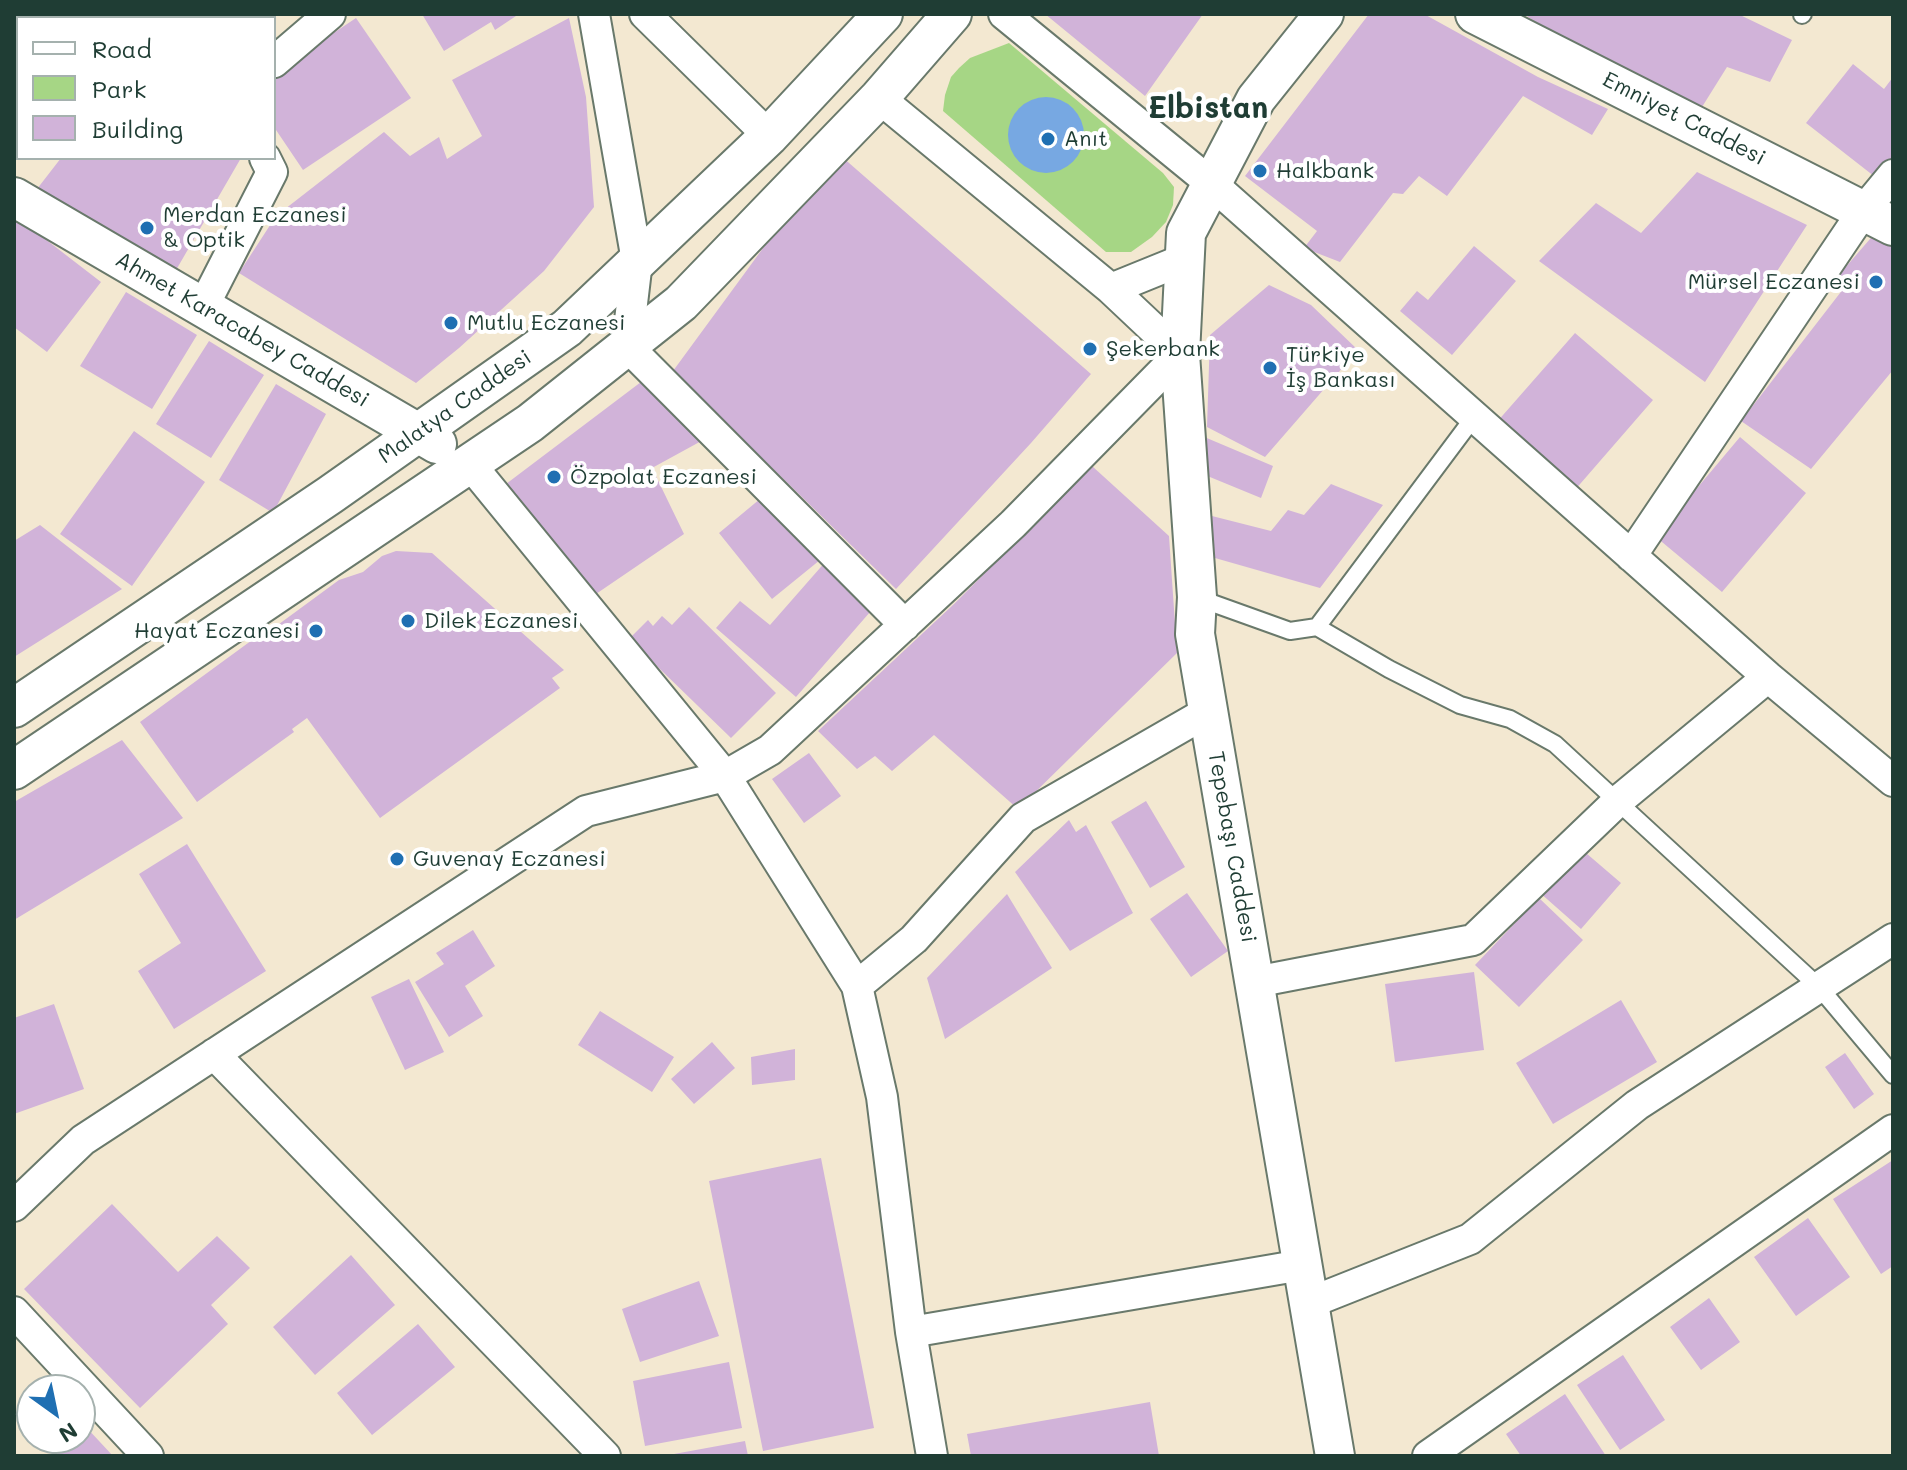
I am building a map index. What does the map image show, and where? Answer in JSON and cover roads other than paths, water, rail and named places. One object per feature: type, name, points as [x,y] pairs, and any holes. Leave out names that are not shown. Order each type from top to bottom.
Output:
[{"type":"street","points":[[276,60],[330,14]]},
{"type":"street","points":[[594,14],[637,261],[627,346]]},
{"type":"street","points":[[645,14],[769,136]]},
{"type":"street","name":"Malatya Caddesi","points":[[14,708],[330,495],[567,328],[769,136],[883,14]]},
{"type":"street","points":[[14,770],[530,423],[681,303],[879,98],[952,14]]},
{"type":"street","points":[[1004,14],[1212,184],[1768,677],[1893,781]]},
{"type":"street","points":[[1111,289],[1186,246],[1212,184],[1256,99],[1324,14]]},
{"type":"street","name":"Emniyet Caddesi","points":[[1475,14],[1878,218]]},
{"type":"street","points":[[14,1206],[83,1140],[586,811],[725,776],[770,750],[1013,524],[1180,354],[1111,289],[879,98]]},
{"type":"street","points":[[203,307],[272,172],[266,160]]},
{"type":"street","points":[[1631,556],[1878,218],[1893,175]]},
{"type":"street","name":"Ahmet Karacabey Caddesi","points":[[14,197],[470,464]]},
{"type":"street","name":"Tepebaşı Caddesi","points":[[1186,246],[1180,354],[1197,597],[1195,634],[1335,1456]]},
{"type":"street","points":[[627,346],[905,625]]},
{"type":"street","points":[[470,464],[725,776],[857,986],[882,1097],[911,1332],[932,1456]]},
{"type":"street","points":[[1255,982],[1473,940],[1618,801],[1768,677]]},
{"type":"street","points":[[857,986],[914,939],[1023,818],[1209,711]]},
{"type":"street","points":[[1309,1303],[1470,1239],[1637,1105],[1893,939]]},
{"type":"street","points":[[214,1054],[605,1456]]},
{"type":"street","points":[[1428,1456],[1893,1130]]},
{"type":"street","points":[[911,1332],[1302,1265]]},
{"type":"street","points":[[14,1312],[148,1456]]},
{"type":"lane","points":[[1317,627],[1474,417]]},
{"type":"lane","points":[[1197,597],[1290,631],[1317,627],[1460,705],[1510,719],[1555,744],[1819,987],[1893,1075]]},
{"type":"water","points":[[1039,97],[1053,97],[1067,103],[1078,114],[1084,135],[1081,150],[1073,162],[1053,173],[1039,173],[1025,167],[1014,156],[1008,142],[1008,128],[1014,114],[1025,103]]},
{"type":"place","name":"Anıt","points":[[1048,139]]},
{"type":"place","name":"Halkbank","points":[[1260,171]]},
{"type":"place","name":"Merdan Eczanesi & Optik","points":[[147,228]]},
{"type":"place","name":"Mürsel Eczanesi","points":[[1876,282]]},
{"type":"place","name":"Mutlu Eczanesi","points":[[451,323]]},
{"type":"place","name":"Şekerbank","points":[[1090,349]]},
{"type":"place","name":"Türkiye İş Bankası","points":[[1270,368]]},
{"type":"place","name":"Özpolat Eczanesi","points":[[554,477]]},
{"type":"place","name":"Dilek Eczanesi","points":[[408,621]]},
{"type":"place","name":"Hayat Eczanesi","points":[[316,631]]},
{"type":"place","name":"Guvenay Eczanesi","points":[[397,859]]},
{"type":"district","name":"Elbistan","points":[[1208,109]]}]
